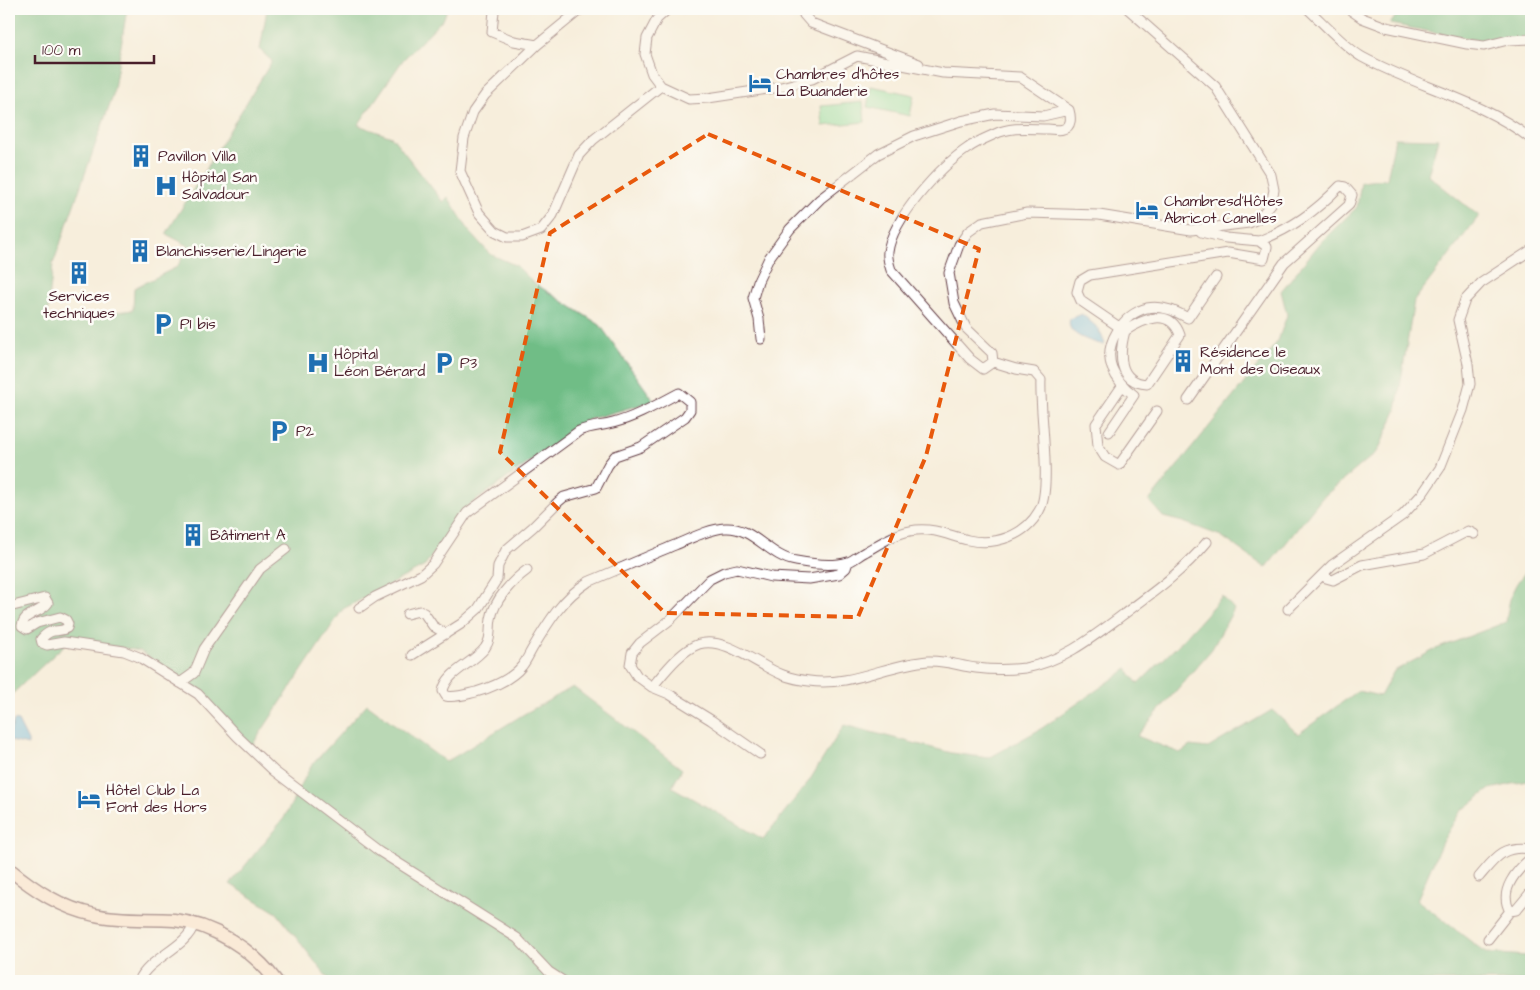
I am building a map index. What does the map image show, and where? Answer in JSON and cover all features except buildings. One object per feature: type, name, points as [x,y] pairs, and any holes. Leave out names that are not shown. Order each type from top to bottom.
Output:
[{"type":"main road","points":[[9,869],[39,892],[78,911],[114,918],[177,921],[194,924],[210,930],[246,951],[273,980]]},
{"type":"street","points":[[581,9],[537,45],[485,95],[473,112],[464,138],[460,171],[479,213],[495,231],[507,237],[522,237],[541,230],[553,215],[579,155],[593,140],[662,86]]},
{"type":"street","points":[[527,570],[506,590],[495,606],[491,619],[491,636],[486,646],[476,658],[449,678],[444,685],[443,691],[446,696],[468,694],[493,687],[511,676],[522,666],[558,607],[581,586],[703,533],[725,528],[738,529],[771,551],[792,561],[823,564],[848,562],[892,536],[916,530],[938,530],[969,540],[991,543],[1015,535],[1032,522],[1041,509],[1046,487],[1040,396],[1041,380],[1034,372],[993,362],[983,368],[970,359],[891,270],[887,253],[893,234],[919,193],[968,148],[997,133],[1014,128],[1063,130],[1070,124],[1069,110],[1020,77],[943,73],[857,56],[812,79],[781,87],[689,99],[662,86],[652,74],[645,54],[647,38],[657,19],[668,9]]},
{"type":"street","points":[[803,9],[804,15],[811,23],[943,73]]},
{"type":"street","points":[[1128,9],[1215,86],[1271,175],[1274,190],[1271,204],[1259,218],[1249,223],[1191,230]]},
{"type":"street","points":[[1308,9],[1360,56],[1497,116],[1516,126],[1531,139]]},
{"type":"street","points":[[1349,9],[1362,18],[1386,27],[1467,44],[1484,46],[1508,40],[1531,39]]},
{"type":"street","points":[[494,11],[492,32],[514,41],[537,45]]},
{"type":"street","points":[[762,339],[753,298],[758,281],[769,258],[790,228],[820,199],[878,154],[914,136],[961,121],[995,114],[1044,116],[1069,110]]},
{"type":"street","points":[[993,362],[992,353],[966,328],[954,303],[949,273],[959,245],[968,232],[982,222],[1027,213],[1099,215],[1191,230],[1226,238],[1259,241],[1281,232],[1305,218],[1324,203],[1340,186],[1345,187],[1352,196],[1349,205],[1284,263],[1188,400]]},
{"type":"street","points":[[1122,329],[1081,302],[1077,292],[1080,281],[1090,275],[1228,253],[1264,259],[1267,247],[1259,241]]},
{"type":"street","points":[[1288,609],[1332,564],[1403,515],[1423,493],[1440,468],[1463,410],[1470,384],[1468,364],[1458,320],[1465,300],[1481,283],[1531,250]]},
{"type":"street","points":[[1109,432],[1134,396],[1122,386],[1112,367],[1110,359],[1112,343],[1132,316],[1146,308],[1171,309],[1188,318],[1216,278]]},
{"type":"street","points":[[1156,318],[1171,322],[1177,326],[1180,335],[1147,384],[1138,383],[1129,378],[1125,371],[1120,349],[1122,329],[1156,318]]},
{"type":"street","points":[[1122,386],[1096,424],[1098,446],[1105,457],[1119,465],[1157,411]]},
{"type":"street","points":[[359,608],[375,597],[422,575],[433,564],[467,513],[578,431],[613,423],[636,415],[679,393],[690,402],[690,410],[685,417],[641,447],[615,456],[596,488],[564,497],[533,527],[515,541],[506,550],[498,566],[496,579],[478,609],[461,624],[412,656]]},
{"type":"street","points":[[1325,572],[1326,578],[1334,580],[1362,565],[1424,554],[1468,531],[1474,534]]},
{"type":"street","points":[[652,687],[670,664],[690,648],[700,644],[712,643],[726,646],[783,675],[809,681],[834,682],[852,680],[928,661],[991,669],[1026,668],[1057,658],[1082,645],[1161,587],[1192,560],[1206,542]]},
{"type":"street","points":[[180,683],[194,673],[204,649],[260,570],[286,549]]},
{"type":"street","points":[[760,754],[711,720],[669,694],[652,687],[637,676],[630,665],[632,653],[640,643],[670,620],[710,579],[724,572],[737,569],[771,576],[809,579],[839,574],[846,568],[848,562]]},
{"type":"street","points":[[496,579],[506,590]]},
{"type":"street","points":[[9,607],[45,598],[48,603],[44,609],[26,616],[22,626],[27,629],[37,623],[60,617],[66,620],[68,624],[67,628],[63,630],[54,630],[45,635],[42,643],[48,645],[64,642],[124,651],[139,657],[198,694],[237,736],[274,771],[379,851],[517,938],[549,972],[563,981]]},
{"type":"street","points":[[407,614],[419,610],[424,613],[433,626],[446,634]]},
{"type":"street","points":[[1479,877],[1501,852],[1511,848],[1531,849]]},
{"type":"street","points":[[1510,911],[1506,899],[1510,883],[1514,874],[1531,858]]},
{"type":"street","points":[[1488,939],[1510,911],[1516,910],[1531,892]]},
{"type":"street","points":[[139,981],[151,966],[184,938],[194,924]]},
{"type":"highlighted area","points":[[708,134],[979,249],[926,456],[858,617],[665,613],[500,452],[550,233]]},
{"type":"green space","name":"Hôpital Léon Bérard","points":[[9,9],[127,9],[113,95],[53,264],[47,320],[133,310],[134,288],[177,267],[189,246],[166,234],[272,61],[260,50],[267,9],[447,9],[444,18],[403,60],[358,125],[392,137],[443,202],[448,197],[470,232],[490,254],[517,266],[534,283],[600,325],[654,401],[590,419],[464,509],[425,566],[343,609],[251,747],[200,692],[140,651],[71,639],[9,697]]},
{"type":"green space","points":[[1401,9],[1531,9],[1531,40],[1511,42],[1474,40],[1390,24]]},
{"type":"green space","points":[[871,86],[914,95],[910,116],[867,107]]},
{"type":"green space","points":[[863,102],[865,122],[823,126],[821,106]]},
{"type":"green space","points":[[1395,138],[1438,139],[1428,175],[1479,216],[1414,301],[1396,411],[1378,451],[1322,498],[1266,568],[1221,536],[1163,517],[1149,501],[1278,341],[1287,315],[1281,291],[1321,242],[1357,207],[1361,182],[1387,179]]},
{"type":"green space","points":[[1531,566],[1531,780],[1490,789],[1460,812],[1442,842],[1417,900],[1486,953],[1528,956],[1531,952],[1531,981],[488,981],[486,978],[481,981],[330,981],[277,913],[230,884],[284,818],[311,766],[367,704],[446,762],[524,714],[573,687],[682,769],[672,787],[763,839],[809,781],[844,725],[952,753],[989,758],[1042,728],[1127,669],[1138,684],[1178,645],[1222,596],[1234,609],[1212,649],[1137,736],[1180,753],[1190,746],[1208,748],[1272,710],[1298,734],[1358,691],[1380,696],[1394,671],[1436,649],[1506,622],[1512,592]]},
{"type":"water","points":[[1082,314],[1100,330],[1104,345],[1081,337],[1071,329],[1069,325],[1070,319]]},
{"type":"water","points":[[14,720],[18,721],[28,741],[28,745],[11,741],[9,737]]},
{"type":"place","name":"Chambres d'hôtes La Buanderie","points":[[760,83]]},
{"type":"place","name":"Pavillon Villa","points":[[141,156]]},
{"type":"place","name":"Hôpital San Salvadour","points":[[166,186]]},
{"type":"place","name":"Chambresd'Hôtes Abricot Canelles","points":[[1147,210]]},
{"type":"place","name":"Blanchisserie/Lingerie","points":[[140,251]]},
{"type":"place","name":"Services techniques","points":[[79,273]]},
{"type":"place","name":"P1 bis","points":[[163,324]]},
{"type":"place","name":"Résidence le Mont des Oiseaux","points":[[1183,361]]},
{"type":"place","name":"Hôpital Léon Bérard","points":[[318,363]]},
{"type":"place","name":"P3","points":[[444,363]]},
{"type":"place","name":"P2","points":[[279,431]]},
{"type":"place","name":"Bâtiment A","points":[[193,535]]},
{"type":"place","name":"Hôtel Club La Font des Hors","points":[[89,799]]}]
